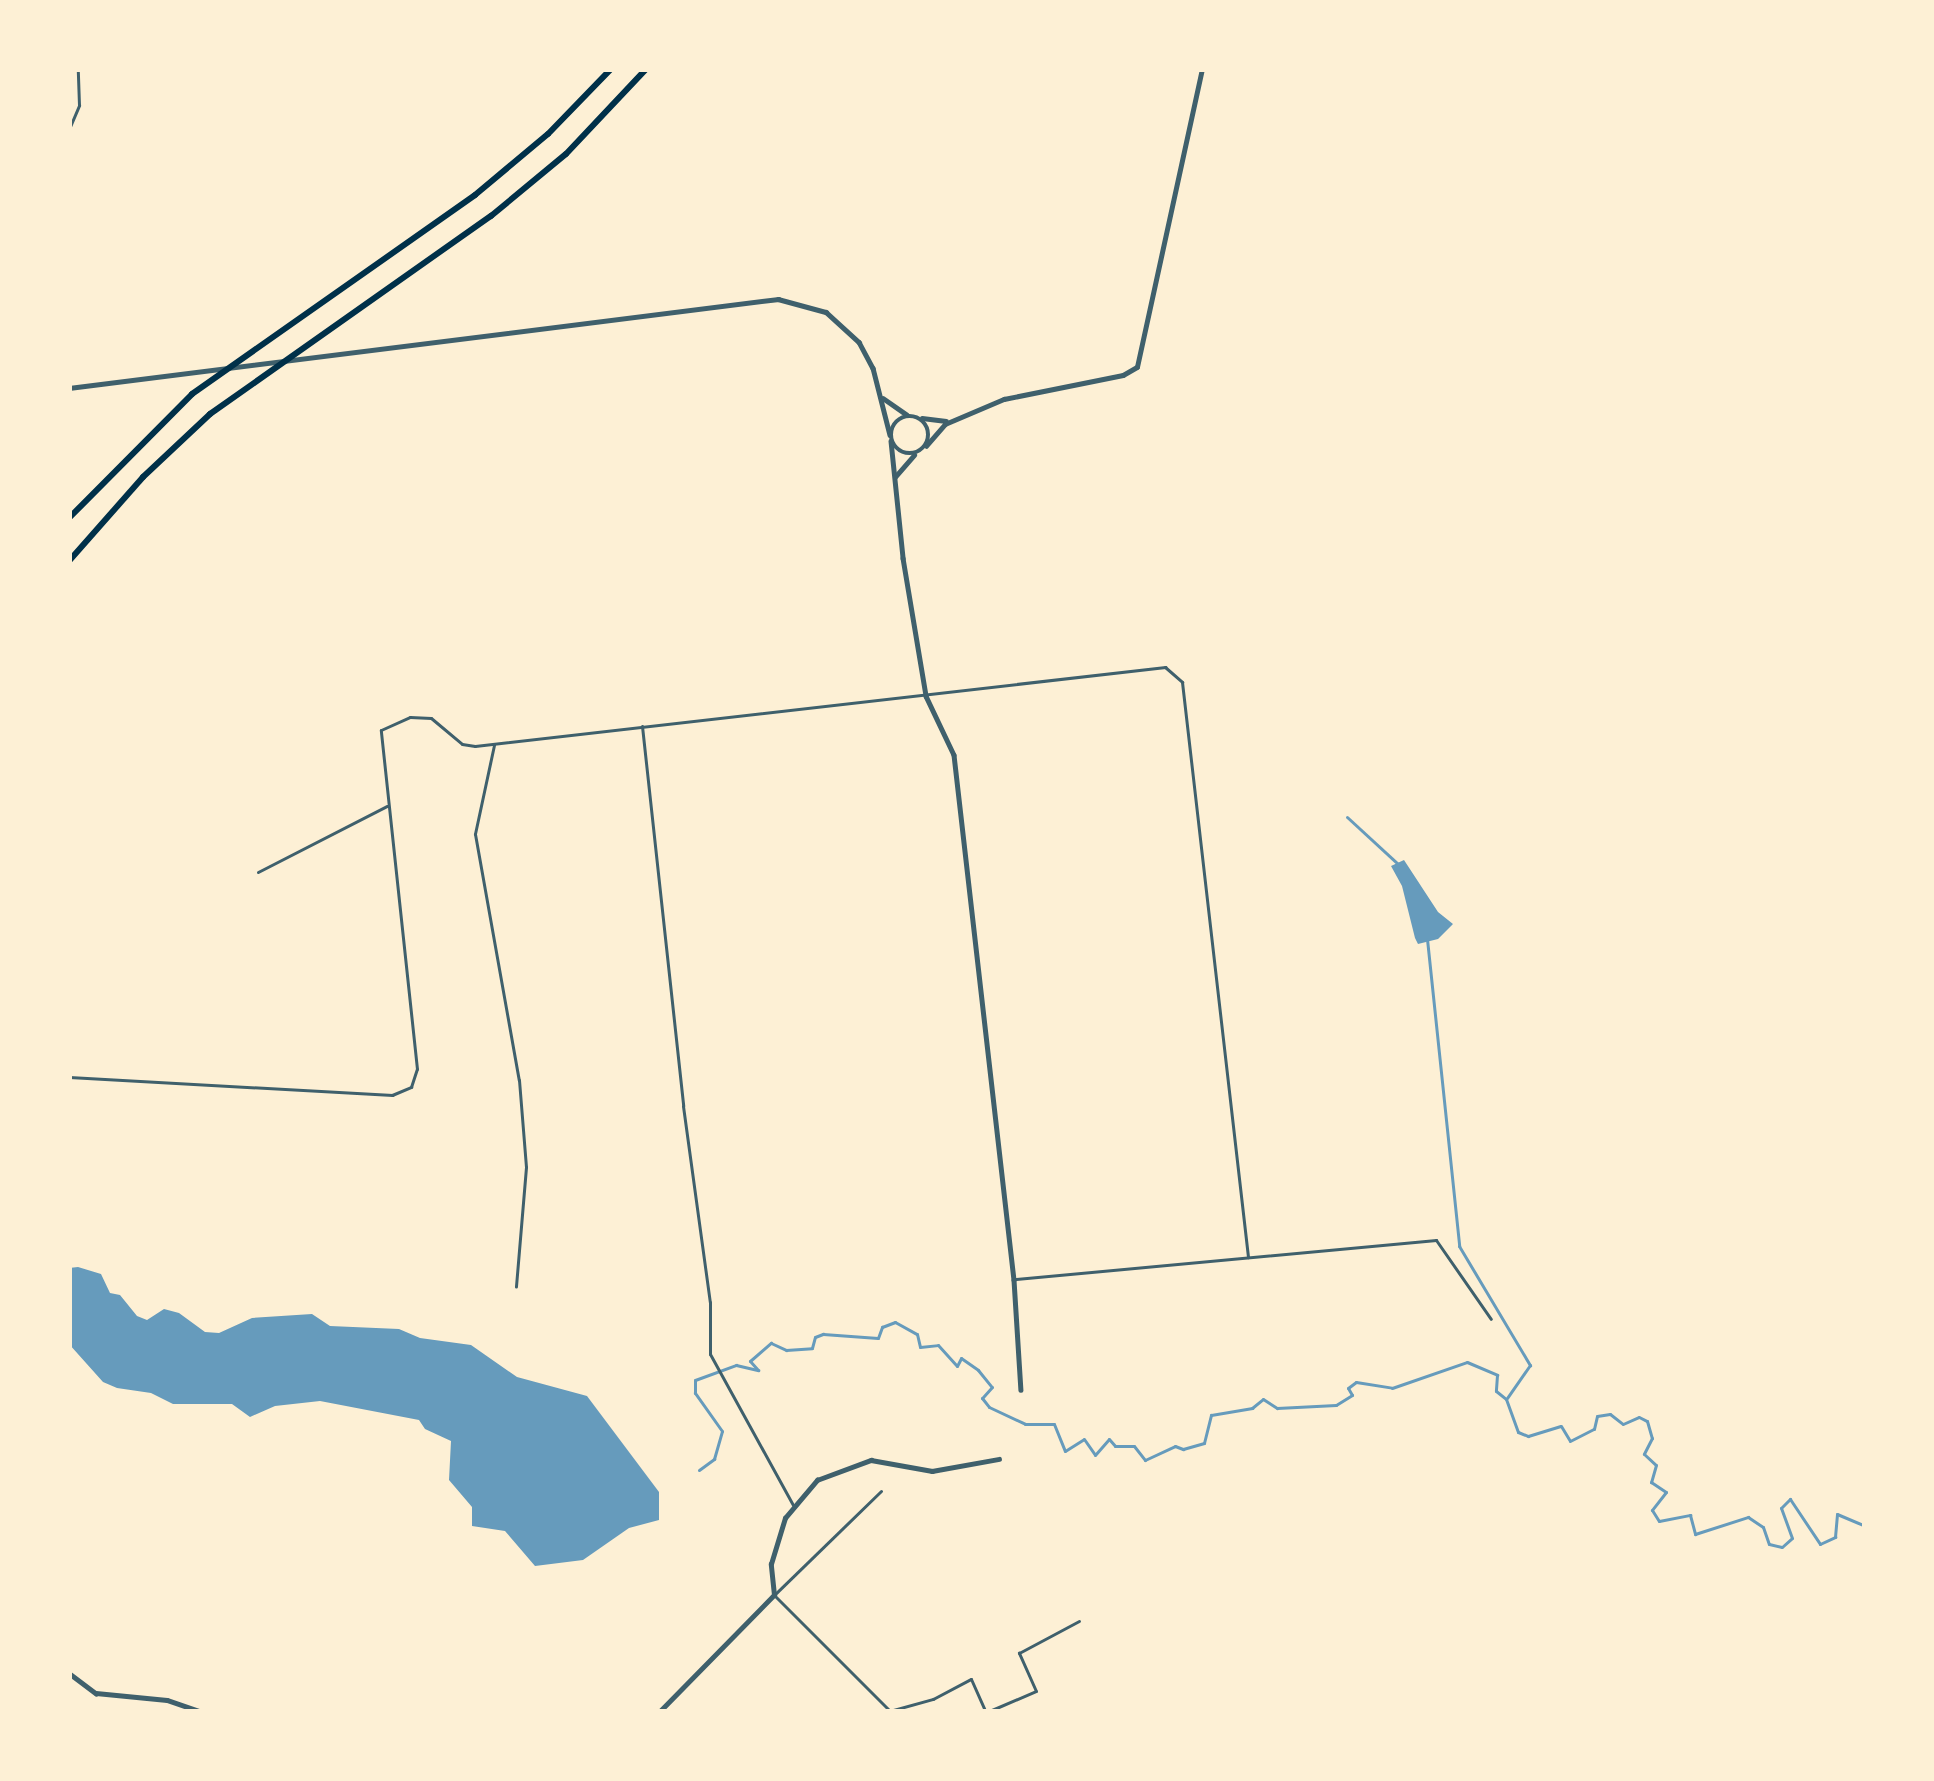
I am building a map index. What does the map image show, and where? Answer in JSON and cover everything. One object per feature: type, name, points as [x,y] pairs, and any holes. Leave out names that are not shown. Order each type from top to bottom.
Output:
[{"type":"highway","points":[[69,518],[193,394],[475,195],[548,134],[611,69]]},
{"type":"highway","points":[[69,561],[142,477],[210,415],[504,206],[579,142],[646,69]]},
{"type":"street","points":[[69,129],[79,105],[78,69]]},
{"type":"street","points":[[894,483],[898,468],[952,420],[1030,391],[1123,375],[1137,368],[1202,69]]},
{"type":"street","points":[[69,388],[778,299],[808,304],[838,321],[866,352],[880,393],[891,438],[926,696],[954,755],[1014,1280],[1022,1390]]},
{"type":"street","points":[[880,393],[892,409],[915,417],[952,420]]},
{"type":"street","points":[[891,438],[897,421],[915,417]]},
{"type":"street","points":[[915,417],[928,430],[926,446]]},
{"type":"street","points":[[891,438],[902,453],[917,453]]},
{"type":"street","points":[[69,1077],[392,1095],[411,1087],[417,1069],[381,730],[425,716],[462,744],[494,743],[1165,667],[1182,682],[1248,1258]]},
{"type":"street","points":[[642,724],[682,1106],[710,1302],[710,1354],[793,1505]]},
{"type":"street","points":[[494,743],[475,834],[519,1080],[526,1168],[516,1286]]},
{"type":"street","points":[[258,872],[388,805]]},
{"type":"street","points":[[1014,1280],[1436,1240],[1491,1319]]},
{"type":"street","points":[[1000,1459],[932,1472],[883,1462],[853,1463],[817,1480],[793,1505],[771,1564],[774,1595],[888,1711],[933,1699],[971,1679],[986,1712],[1036,1691],[1019,1653],[1079,1621]]},
{"type":"street","points":[[659,1712],[881,1491]]},
{"type":"street","points":[[69,1673],[96,1694],[167,1700],[202,1712]]},
{"type":"water","points":[[1404,860],[1438,912],[1453,924],[1438,939],[1418,944],[1415,938],[1402,886],[1391,866]]},
{"type":"water","points":[[69,1268],[101,1274],[110,1293],[120,1295],[137,1316],[147,1320],[164,1309],[179,1313],[205,1332],[219,1333],[252,1318],[312,1314],[330,1326],[399,1329],[420,1338],[471,1345],[517,1377],[587,1396],[659,1492],[659,1520],[629,1528],[583,1560],[535,1566],[505,1531],[472,1526],[472,1507],[449,1480],[451,1441],[425,1429],[419,1420],[320,1401],[275,1406],[250,1417],[232,1404],[173,1404],[151,1393],[103,1382],[69,1344]]},
{"type":"waterway","points":[[1347,817],[1397,863]]},
{"type":"waterway","points":[[1427,939],[1459,1246],[1530,1365],[1507,1398]]},
{"type":"waterway","points":[[699,1470],[714,1459],[722,1431],[695,1393],[695,1380],[736,1365],[758,1370],[750,1361],[771,1343],[786,1350],[812,1348],[815,1337],[823,1334],[878,1338],[882,1327],[895,1322],[917,1334],[920,1347],[938,1345],[957,1366],[961,1358],[978,1370],[992,1387],[982,1398],[989,1407],[1025,1424],[1054,1424],[1065,1451],[1084,1439],[1095,1455],[1109,1439],[1115,1446],[1134,1446],[1145,1460],[1175,1446],[1183,1449],[1204,1443],[1211,1415],[1252,1408],[1263,1399],[1277,1408],[1336,1405],[1352,1395],[1348,1388],[1356,1382],[1392,1388],[1467,1362],[1497,1375],[1496,1391],[1506,1399],[1518,1432],[1528,1436],[1561,1426],[1570,1441],[1594,1429],[1597,1416],[1610,1414],[1623,1424],[1639,1417],[1647,1421],[1652,1438],[1644,1454],[1656,1465],[1651,1482],[1666,1492],[1652,1510],[1659,1521],[1690,1515],[1695,1534],[1748,1517],[1763,1527],[1769,1544],[1782,1547],[1792,1538],[1781,1508],[1790,1499],[1820,1544],[1835,1537],[1837,1514],[1865,1526]]}]
